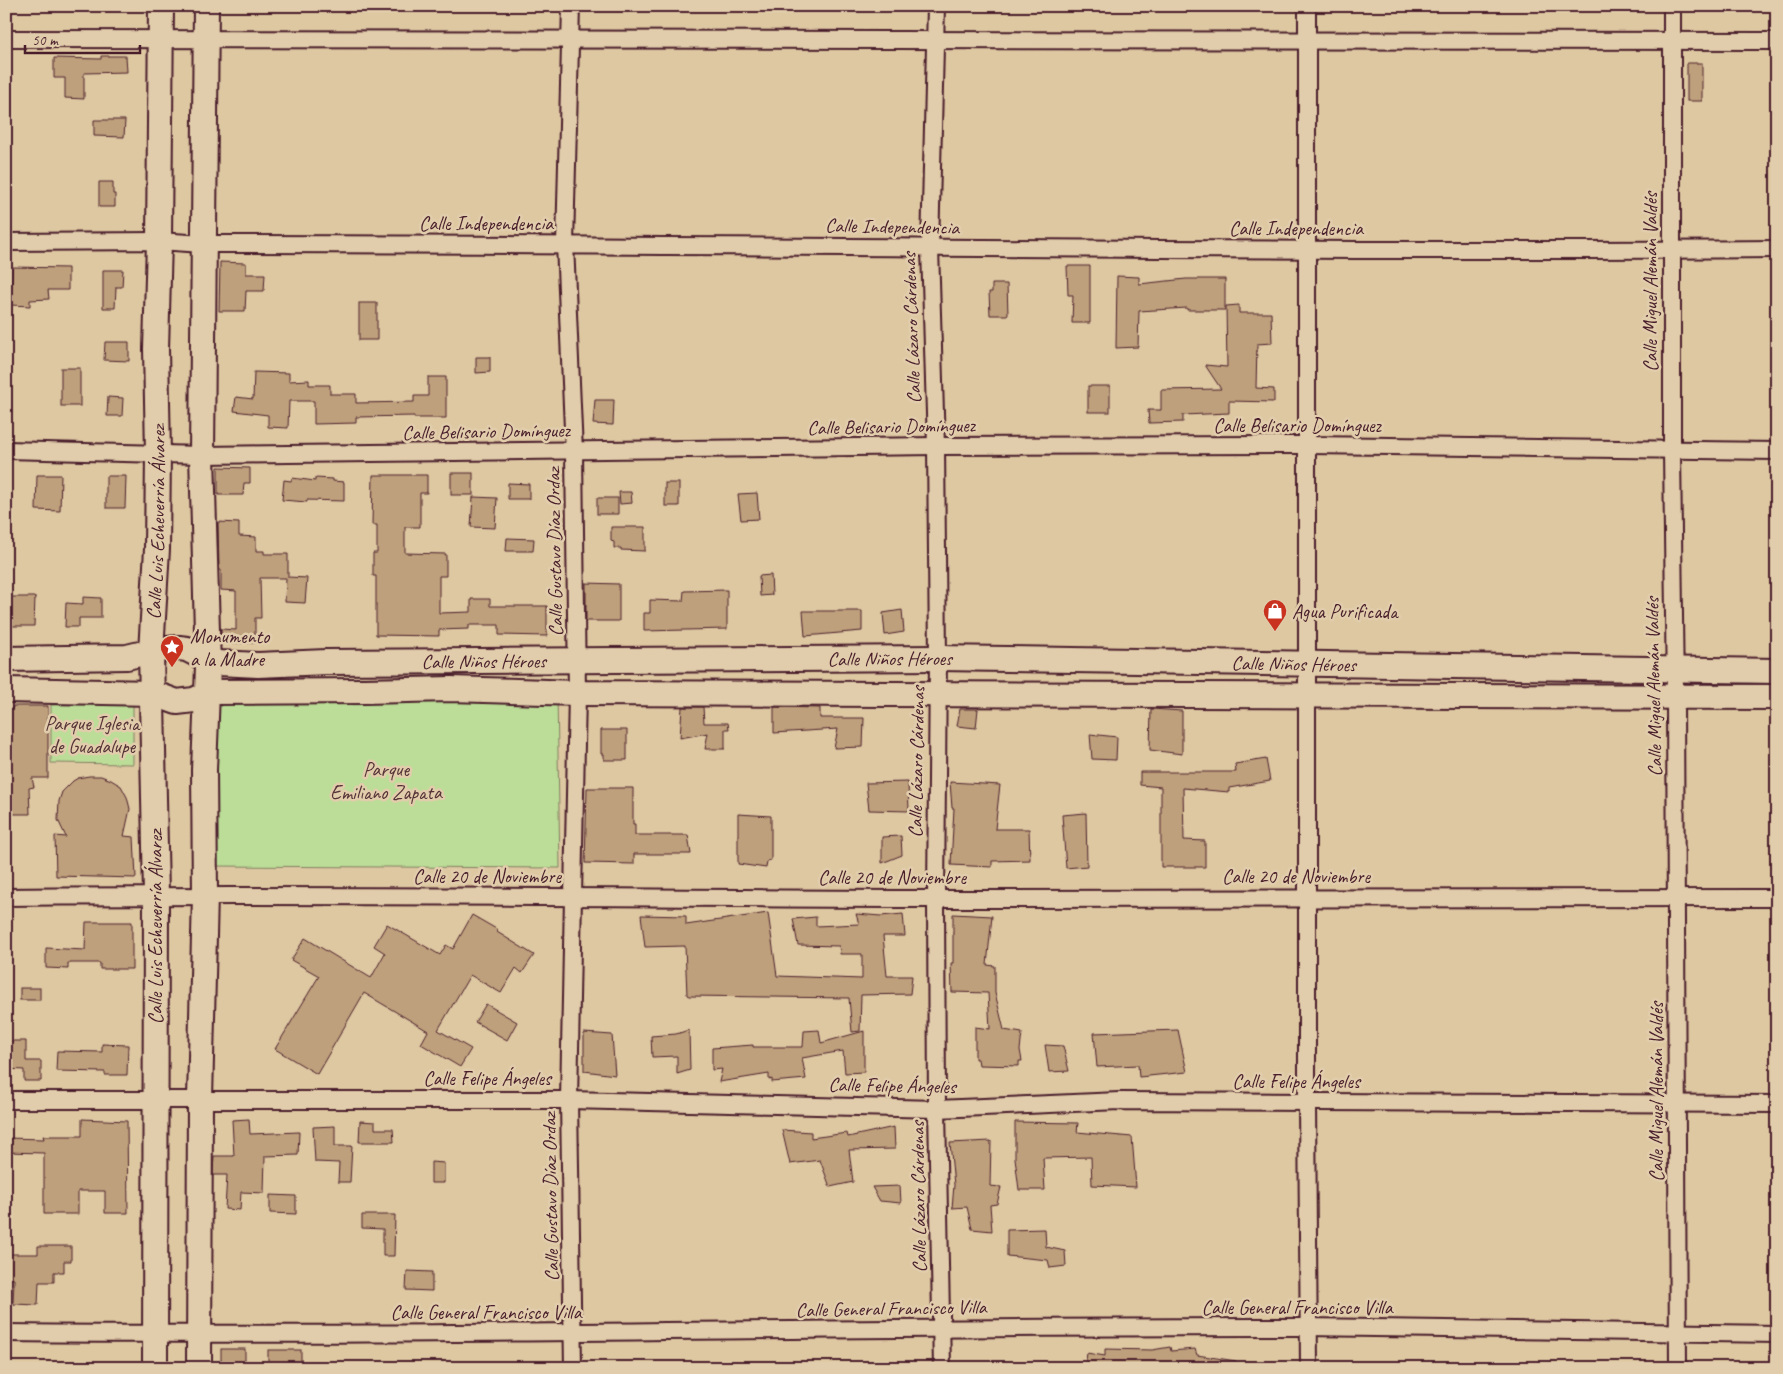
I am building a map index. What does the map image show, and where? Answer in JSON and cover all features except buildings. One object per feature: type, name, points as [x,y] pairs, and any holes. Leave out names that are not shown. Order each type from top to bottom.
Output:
[{"type":"street","name":"Calle Luis Echeverría Álvarez","points":[[155,1368],[156,895],[150,652],[157,549],[156,349],[160,241],[161,6]]},
{"type":"street","points":[[199,1368],[200,1099],[205,895],[204,770],[208,660],[202,455],[206,6]]},
{"type":"street","name":"Calle Gustavo Díaz Ordaz","points":[[571,6],[565,244],[574,452],[578,693],[569,1100],[574,1333],[573,1368]]},
{"type":"street","name":"Calle Lázaro Cárdenas","points":[[936,6],[930,248],[936,446],[938,658],[937,1109],[942,1368]]},
{"type":"street","points":[[1307,6],[1307,1102],[1309,1368]]},
{"type":"street","name":"Calle Miguel Alemán Valdés","points":[[1672,6],[1672,451],[1676,697],[1678,1368]]},
{"type":"street","points":[[6,39],[571,41],[1672,40],[1777,42]]},
{"type":"street","name":"Calle Independencia","points":[[6,242],[160,241],[203,244],[565,244],[930,248],[1777,249]]},
{"type":"street","name":"Calle Belisario Domínguez","points":[[6,450],[202,455],[574,452],[936,446],[1308,445],[1777,452]]},
{"type":"street","name":"Calle Niños Héroes","points":[[6,659],[127,656],[162,649],[180,648],[219,663],[258,665],[326,662],[577,662],[938,658],[1777,671]]},
{"type":"street","name":"Calle Niños Héroes","points":[[6,690],[152,693],[177,702],[194,700],[207,692],[365,692],[452,689],[578,693],[1777,697]]},
{"type":"street","name":"Calle 20 de Noviembre","points":[[6,897],[205,895],[936,899],[1307,897],[1777,898]]},
{"type":"street","name":"Calle Felipe Ángeles","points":[[6,1100],[569,1100],[937,1109],[1119,1101],[1777,1104]]},
{"type":"street","name":"Calle General Francisco Villa","points":[[6,1333],[198,1335],[574,1333],[942,1328],[1310,1327],[1777,1334]]},
{"type":"green space","name":"Parque Emiliano Zapata","points":[[215,694],[557,695],[560,868],[211,866]]},
{"type":"green space","name":"Parque Iglesia de Guadalupe","points":[[133,704],[133,764],[51,763],[51,705]]},
{"type":"place","name":"Agua Purificada","points":[[1275,632]]},
{"type":"place","name":"Monumento a la Madre","points":[[172,668]]}]
